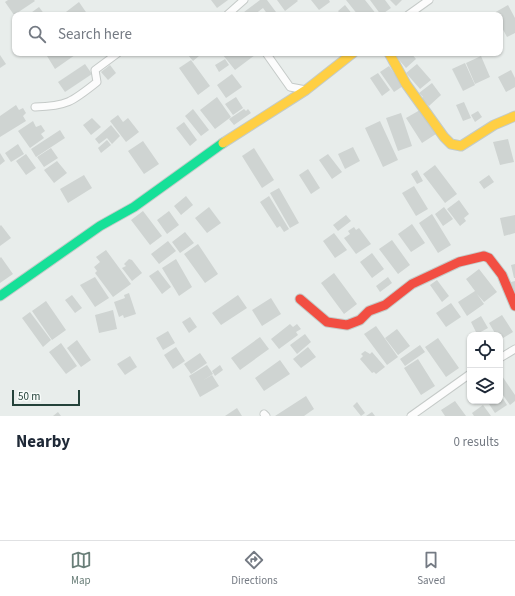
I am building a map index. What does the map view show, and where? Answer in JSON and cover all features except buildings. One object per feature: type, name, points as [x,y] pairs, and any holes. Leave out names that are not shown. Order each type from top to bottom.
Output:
[{"type":"street","points":[[236,12],[244,0]]},
{"type":"street","points":[[412,12],[429,0]]},
{"type":"street","points":[[35,107],[58,106],[70,102],[97,82],[95,70],[114,56]]},
{"type":"street","points":[[268,56],[290,87],[306,90]]},
{"type":"street","points":[[0,296],[100,226],[140,203],[234,135],[266,117],[306,90],[349,56]]},
{"type":"street","points":[[391,56],[420,105],[434,121],[441,135],[457,146],[461,146],[494,125],[515,116]]},
{"type":"street","points":[[300,299],[327,322],[347,325],[360,320],[369,311],[385,305],[412,284],[459,262],[484,256],[489,258],[502,275],[515,306]]},
{"type":"street","points":[[503,356],[515,350]]},
{"type":"street","points":[[411,416],[467,376]]},
{"type":"traffic: fast","points":[[0,296],[100,226],[134,207],[223,143]]},
{"type":"traffic: slow","points":[[223,143],[306,90],[349,56]]},
{"type":"traffic: slow","points":[[391,56],[406,84],[444,137],[451,144],[461,146],[494,125],[515,116]]},
{"type":"traffic: jam","points":[[300,299],[327,322],[347,325],[360,320],[369,311],[385,305],[412,284],[459,262],[484,256],[489,258],[502,275],[515,306]]}]
